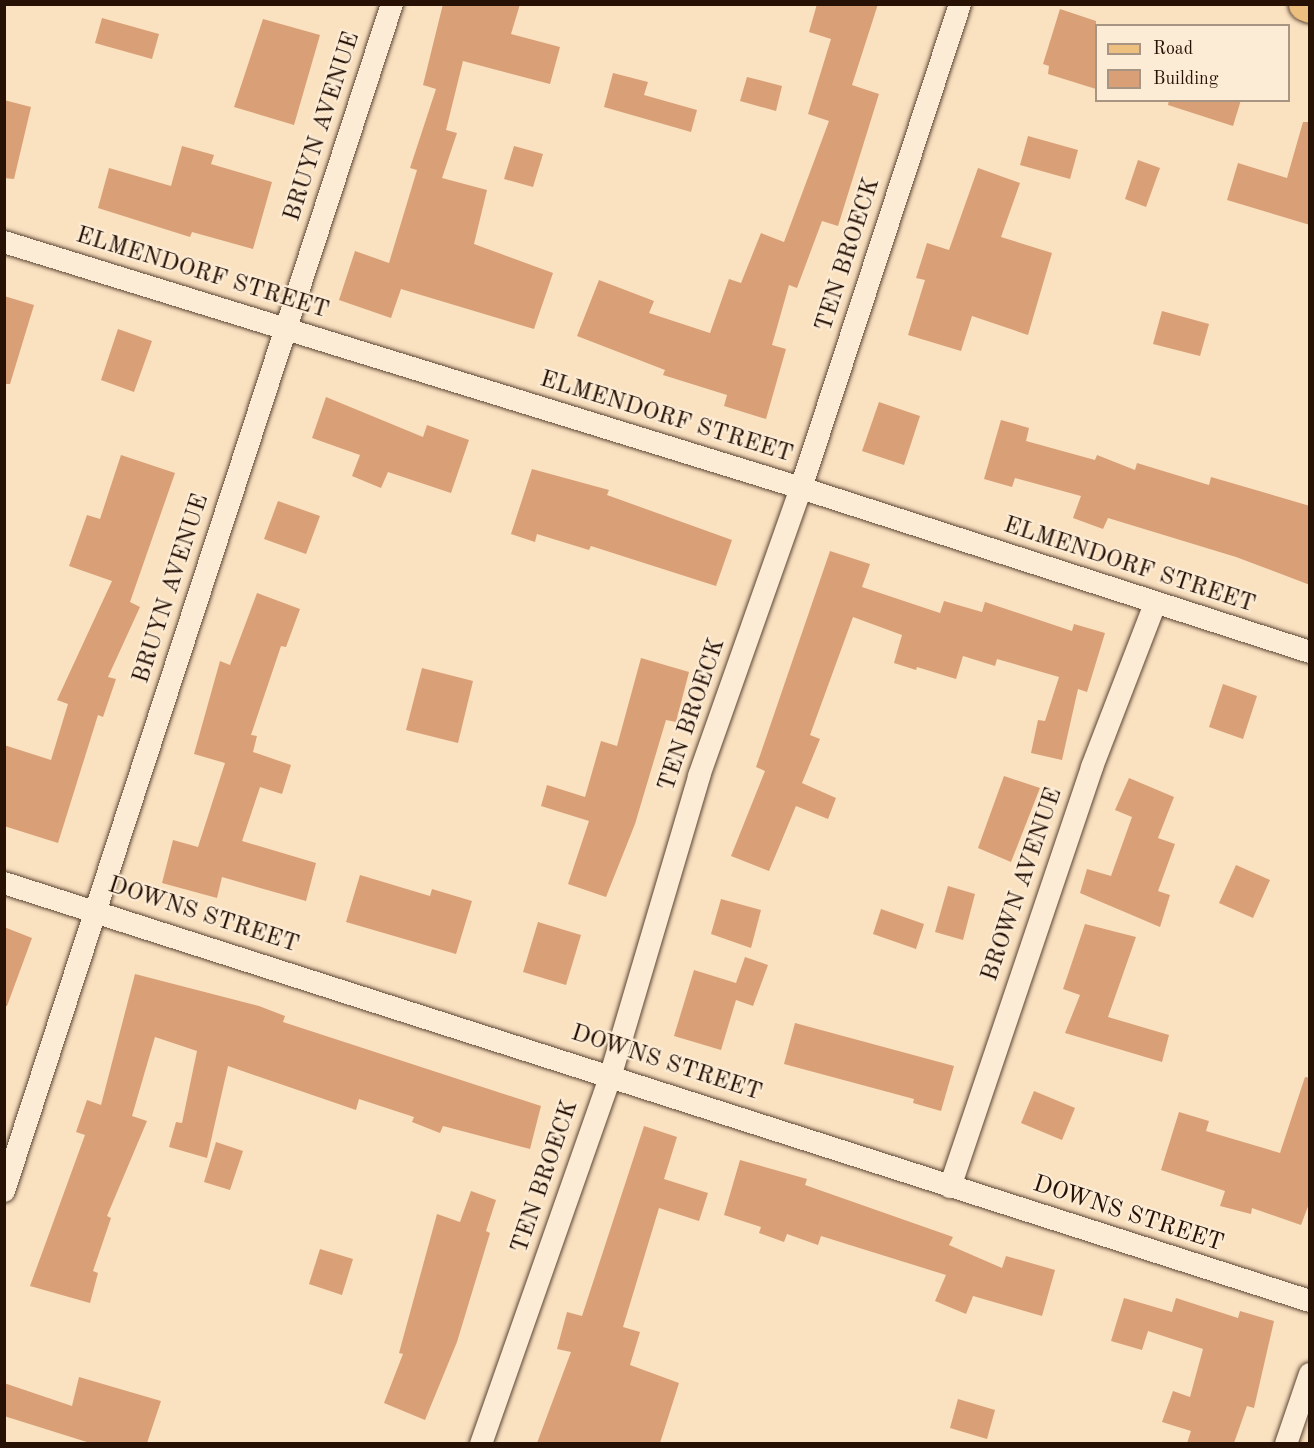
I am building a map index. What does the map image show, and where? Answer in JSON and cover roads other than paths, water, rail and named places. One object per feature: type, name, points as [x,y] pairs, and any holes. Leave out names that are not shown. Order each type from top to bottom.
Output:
[{"type":"main road","points":[[1305,4],[1310,6]]},
{"type":"street","name":"BRUYN AVENUE","points":[[4,1191],[392,4]]},
{"type":"street","name":"TEN BROECK","points":[[481,1443],[611,1074],[699,776],[801,488],[960,4]]},
{"type":"street","name":"ELMENDORF STREET","points":[[4,242],[801,488],[1155,604],[1310,651]]},
{"type":"street","name":"BROWN AVENUE","points":[[950,1187],[1092,766],[1155,604]]},
{"type":"street","name":"DOWNS STREET","points":[[4,883],[611,1074],[950,1187],[1310,1301]]},
{"type":"street","points":[[1286,1443],[1310,1374]]}]
